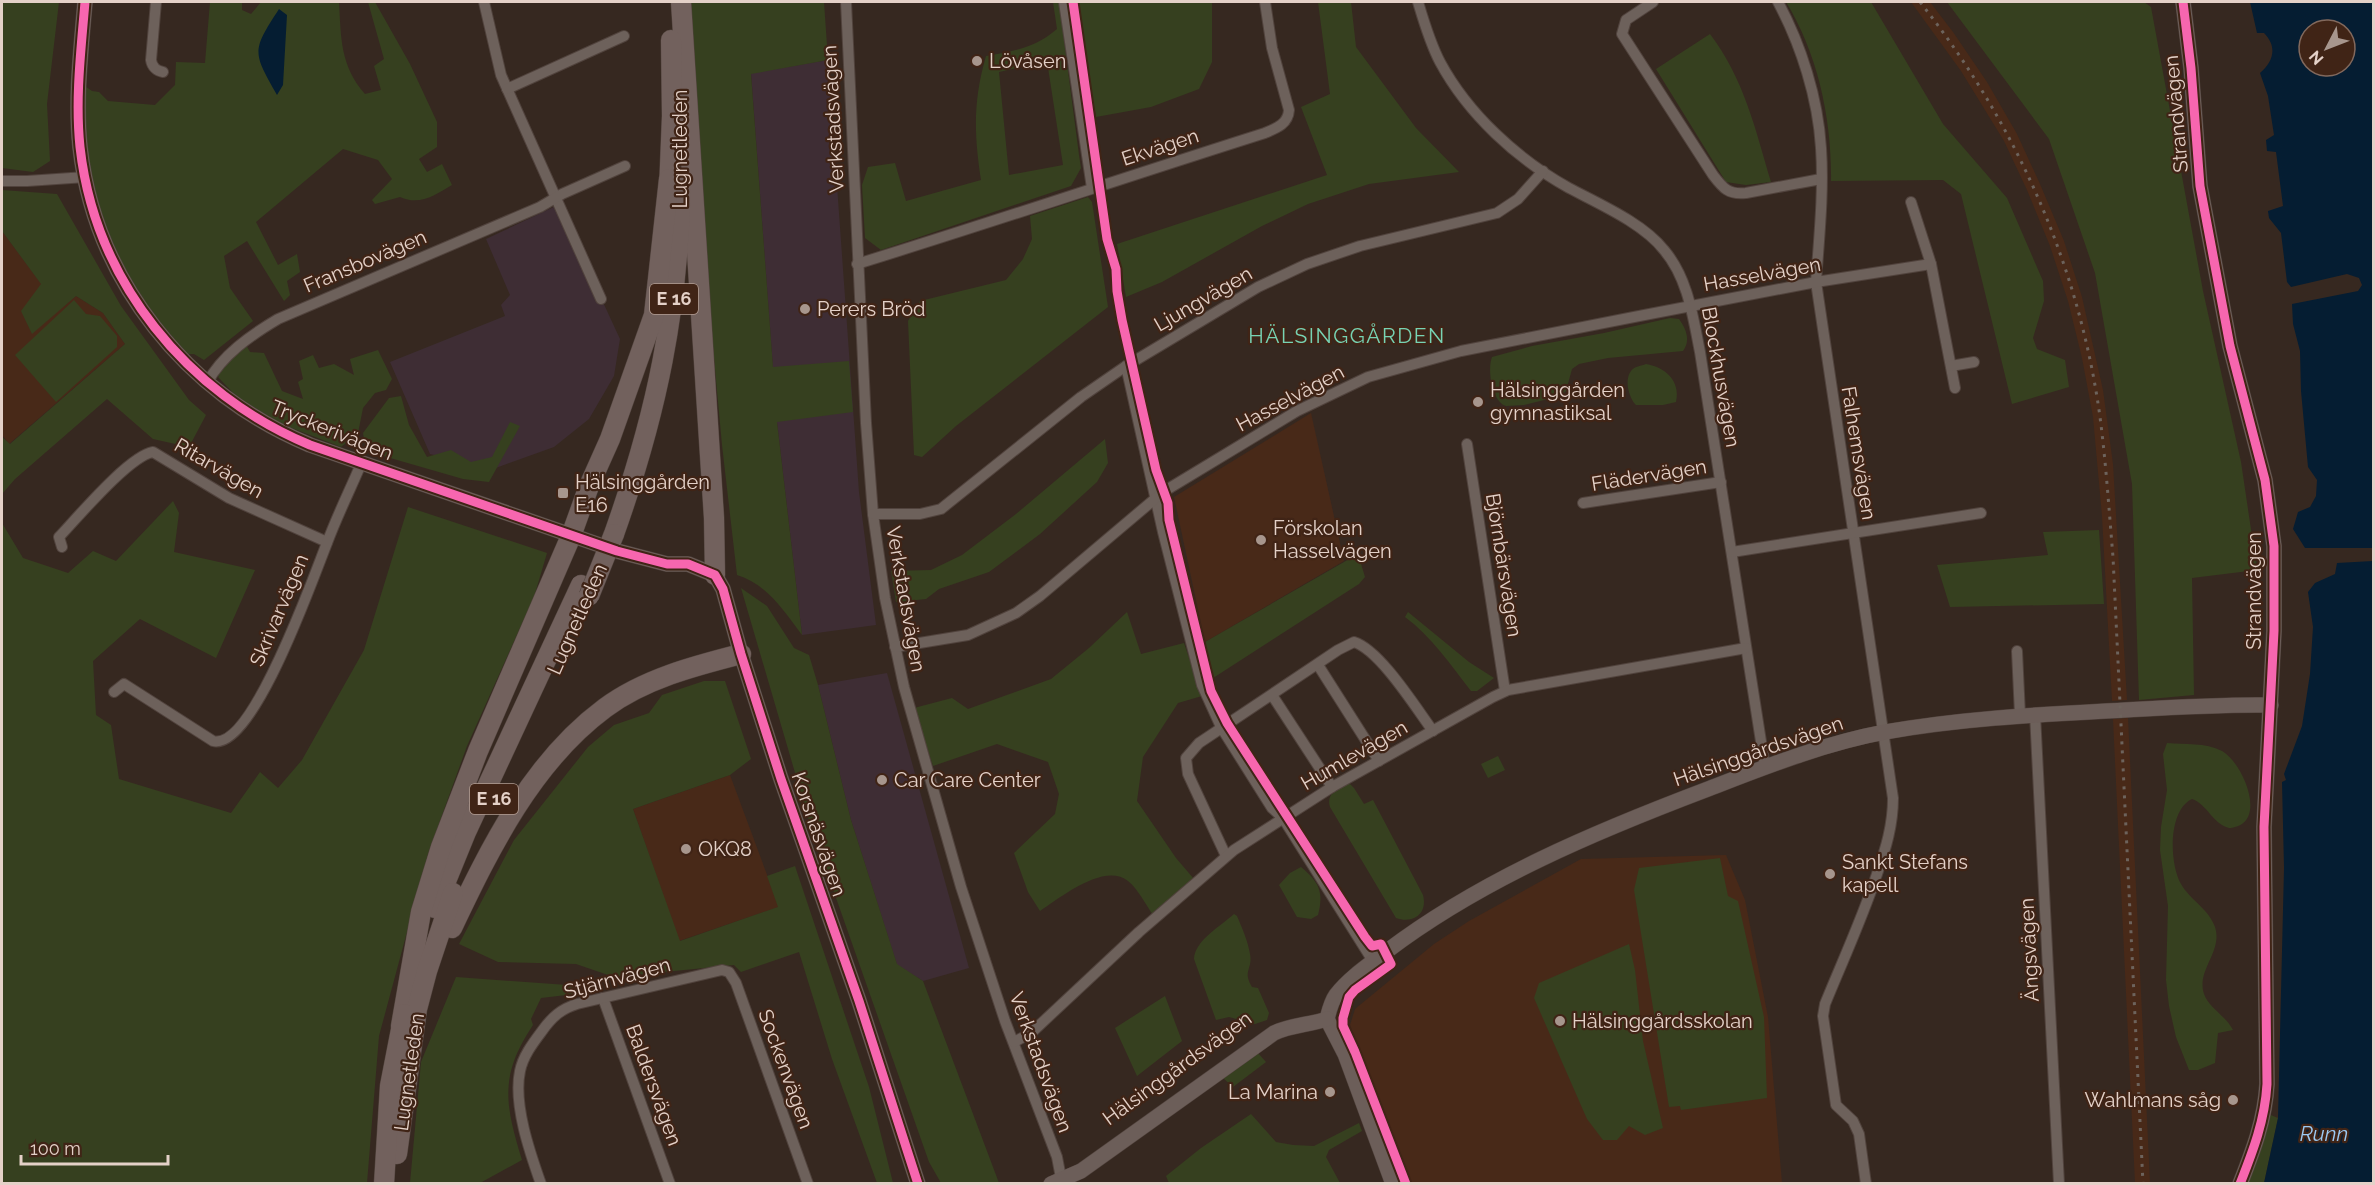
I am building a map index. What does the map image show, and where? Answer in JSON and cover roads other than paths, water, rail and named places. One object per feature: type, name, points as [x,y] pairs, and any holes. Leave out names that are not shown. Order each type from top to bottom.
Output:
[{"type":"highway","name":"E 16","points":[[401,1026],[419,923],[441,847],[477,752],[571,536],[589,486],[610,439],[654,315],[669,179],[672,116],[670,2]]},
{"type":"highway","name":"E 16","points":[[680,2],[712,495],[715,575]]},
{"type":"highway","name":"Lugnetleden","points":[[396,1184],[417,1010],[427,971],[453,892],[585,590],[651,416],[664,360],[675,292],[681,178],[680,2]]},
{"type":"highway","name":"Lugnetleden","points":[[610,529],[656,346],[666,265],[669,179]]},
{"type":"highway","name":"Lugnetleden","points":[[384,1184],[390,1086],[401,1026],[425,938],[450,869],[585,590]]},
{"type":"highway","name":"E 16","points":[[410,1056],[450,933],[479,871],[536,778],[564,744],[605,708],[635,690],[695,665],[741,654]]},
{"type":"street","name":"Tryckerivägen","points":[[85,2],[78,107],[80,145],[95,219],[129,291],[165,341],[207,383],[232,403],[262,422],[290,436],[362,464],[639,558],[667,564],[688,564],[715,575]]},
{"type":"street","points":[[156,2],[151,60],[152,64],[163,72]]},
{"type":"street","points":[[484,2],[498,67],[601,299]]},
{"type":"street","name":"Verkstadsvägen","points":[[846,2],[857,264],[873,514],[895,647],[913,722],[960,887],[1005,1021],[1057,1157],[1056,1181]]},
{"type":"street","points":[[1064,2],[1092,188]]},
{"type":"street","name":"Ekvägen","points":[[857,264],[975,228],[1264,133],[1284,122],[1289,116],[1289,110],[1272,48],[1265,2]]},
{"type":"street","name":"Blockhusvägen","points":[[1418,2],[1436,54],[1458,90],[1487,125],[1543,171],[1656,240],[1674,265],[1691,305],[1765,767]]},
{"type":"street","points":[[1653,2],[1626,20],[1622,34],[1713,175],[1726,191],[1735,194],[1746,193],[1821,179]]},
{"type":"street","name":"Falhemsvägen","points":[[1778,2],[1798,47],[1815,108],[1821,150],[1816,282],[1893,798],[1893,823],[1862,920],[1825,1004],[1823,1016],[1836,1105],[1853,1121],[1859,1134],[1866,1184]]},
{"type":"street","name":"Strandvägen","points":[[2183,2],[2191,68],[2198,171],[2230,346],[2259,457],[2271,515],[2275,575],[2264,861],[2266,1099],[2257,1142],[2240,1184]]},
{"type":"street","points":[[507,89],[624,36]]},
{"type":"street","name":"Fransbovägen","points":[[207,383],[213,373],[241,344],[278,319],[540,207],[626,166]]},
{"type":"street","name":"Ljungvägen","points":[[873,514],[920,514],[945,506],[1081,397],[1126,366],[1258,287],[1307,264],[1360,246],[1485,218],[1502,211],[1518,200],[1543,171]]},
{"type":"street","points":[[2,181],[86,177]]},
{"type":"street","points":[[1911,202],[1931,264],[1955,388]]},
{"type":"street","name":"Hasselvägen","points":[[895,647],[968,635],[1009,617],[1040,596],[1156,497],[1297,411],[1368,377],[1461,351],[1691,305],[1931,264]]},
{"type":"street","points":[[1951,366],[1974,362]]},
{"type":"street","points":[[1126,366],[1193,656],[1202,686],[1221,727],[1272,808],[1283,818],[1373,961]]},
{"type":"street","name":"Björnbärsvägen","points":[[1467,444],[1505,691]]},
{"type":"street","name":"Ritarvägen","points":[[62,546],[59,537],[108,486],[140,457],[153,452],[229,498],[327,542]]},
{"type":"street","name":"Skrivarvägen","points":[[114,692],[124,684],[209,740],[218,743],[225,741],[240,726],[285,649],[327,542],[362,464]]},
{"type":"street","name":"Flädervägen","points":[[1583,503],[1721,482]]},
{"type":"street","points":[[1732,552],[1981,513]]},
{"type":"street","name":"Korsnäsvägen","points":[[715,575],[723,589],[781,779],[860,1001],[918,1184]]},
{"type":"street","points":[[1226,856],[1190,779],[1185,764],[1186,758],[1193,748],[1221,727],[1352,643],[1364,646],[1403,690],[1432,731]]},
{"type":"street","name":"Humlevägen","points":[[1014,1041],[1032,1033],[1139,932],[1226,856],[1332,787],[1505,691],[1746,648]]},
{"type":"street","name":"Ängsvägen","points":[[2016,651],[2028,715],[2059,1184]]},
{"type":"street","points":[[1318,665],[1379,761]]},
{"type":"street","points":[[1272,695],[1332,787]]},
{"type":"street","name":"Hälsinggårdsvägen","points":[[1056,1181],[1082,1171],[1274,1033],[1327,1019],[1334,997],[1350,980],[1373,961],[1438,916],[1506,877],[1659,808],[1765,767],[1883,732],[1942,722],[2028,715],[2271,705]]},
{"type":"street","name":"Stjärnvägen","points":[[541,1184],[522,1115],[519,1092],[520,1070],[525,1056],[556,1013],[567,1007],[704,973],[726,970]]},
{"type":"street","name":"Sockenvägen","points":[[726,970],[736,983],[808,1184]]},
{"type":"street","name":"Baldersvägen","points":[[603,998],[670,1184]]},
{"type":"street","points":[[1327,1019],[1345,1054],[1393,1184]]},
{"type":"street","name":"Korsnäsvägen","points":[[893,1104],[926,1184]]},
{"type":"water","points":[[2250,2],[2373,2],[2373,548],[2305,548],[2293,529],[2298,512],[2310,507],[2316,496],[2317,480],[2308,467],[2300,351],[2293,324],[2292,304],[2358,291],[2362,285],[2359,278],[2347,274],[2291,287],[2287,282],[2281,233],[2269,218],[2268,211],[2283,206],[2276,152],[2267,151],[2266,140],[2274,135],[2268,96],[2260,73],[2271,59],[2272,49],[2264,33],[2257,33]]},
{"type":"water","points":[[279,9],[287,15],[283,85],[277,95],[263,69],[258,52],[264,35]]},
{"type":"water","name":"Runn","points":[[2373,561],[2373,1183],[2264,1183],[2278,1118],[2284,868],[2282,782],[2286,780],[2284,774],[2302,726],[2310,674],[2313,627],[2308,592],[2315,583],[2335,574],[2337,563]]},
{"type":"railway","points":[[1920,2],[1954,48],[1985,96],[2038,197],[2059,250],[2090,360],[2102,434],[2113,557],[2143,1184]]},
{"type":"place","name":"Lövåsen","points":[[977,61]]},
{"type":"place","name":"Perers Bröd","points":[[805,309]]},
{"type":"place","name":"Hälsinggården gymnastiksal","points":[[1478,402]]},
{"type":"place","name":"Hälsinggården E16","points":[[563,493]]},
{"type":"place","name":"Förskolan Hasselvägen","points":[[1261,540]]},
{"type":"place","name":"Car Care Center","points":[[882,780]]},
{"type":"place","name":"OKQ8","points":[[686,849]]},
{"type":"place","name":"Sankt Stefans kapell","points":[[1830,874]]},
{"type":"place","name":"Hälsinggårdsskolan","points":[[1560,1021]]},
{"type":"place","name":"La Marina","points":[[1330,1092]]},
{"type":"place","name":"Wahlmans såg","points":[[2233,1100]]},
{"type":"district","name":"HÄLSINGGÅRDEN","points":[[1347,336]]}]
